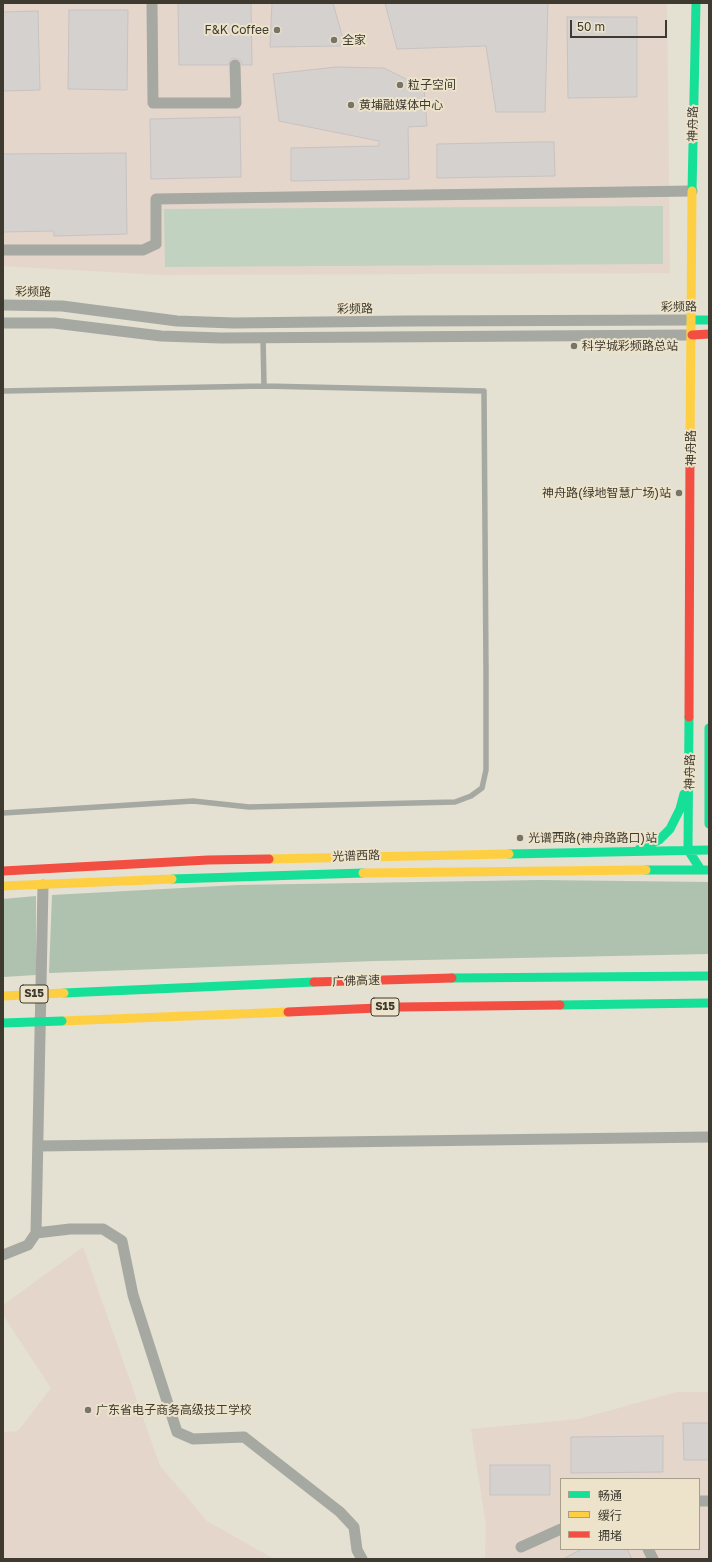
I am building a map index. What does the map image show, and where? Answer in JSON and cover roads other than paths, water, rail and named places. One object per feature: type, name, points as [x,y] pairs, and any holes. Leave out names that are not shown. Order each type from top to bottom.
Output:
[{"type":"main road","name":"神舟路","points":[[688,850],[690,767],[692,191],[696,3]]},
{"type":"main road","name":"彩频路","points":[[692,320],[709,320]]},
{"type":"main road","points":[[692,334],[709,334]]},
{"type":"main road","name":"神舟路","points":[[709,728],[709,824]]},
{"type":"main road","points":[[636,851],[659,840],[675,820],[680,809],[690,767]]},
{"type":"main road","points":[[688,850],[705,870]]},
{"type":"main road","name":"光谱西路","points":[[3,871],[208,860],[709,850]]},
{"type":"main road","points":[[705,870],[709,853]]},
{"type":"main road","points":[[3,886],[330,873],[705,870]]},
{"type":"main road","name":"广佛高速","points":[[3,996],[394,979],[709,976]]},
{"type":"main road","name":"S15","points":[[3,1023],[62,1022],[400,1007],[709,1003]]},
{"type":"street","points":[[152,3],[153,102],[236,102],[235,65]]},
{"type":"street","points":[[3,250],[143,250],[156,244],[156,199],[692,191]]},
{"type":"street","name":"彩频路","points":[[3,305],[62,306],[177,321],[234,323],[692,320]]},
{"type":"street","points":[[3,323],[54,323],[161,336],[263,338],[692,334]]},
{"type":"street","points":[[3,1255],[28,1244],[36,1233],[43,885]]},
{"type":"street","points":[[38,1146],[709,1137]]},
{"type":"street","points":[[36,1233],[70,1229],[103,1229],[122,1241],[133,1295],[177,1432],[193,1439],[244,1437],[340,1512],[354,1527],[357,1550],[362,1559]]},
{"type":"street","points":[[521,1548],[560,1529]]},
{"type":"street","points":[[648,1550],[653,1559]]},
{"type":"lane","points":[[263,338],[264,386]]},
{"type":"lane","points":[[3,391],[264,386],[484,391],[486,770],[482,788],[471,796],[455,802],[249,807],[193,801],[3,813]]},
{"type":"place","name":"F&K Coffee","points":[[277,30]]},
{"type":"place","name":"全家","points":[[334,40]]},
{"type":"place","name":"粒子空间","points":[[400,85]]},
{"type":"place","name":"黄埔融媒体中心","points":[[351,105]]},
{"type":"place","name":"科学城彩频路总站","points":[[574,346]]},
{"type":"place","name":"神舟路(绿地智慧广场)站","points":[[679,493]]},
{"type":"place","name":"光谱西路(神舟路路口)站","points":[[520,838]]},
{"type":"place","name":"广东省电子商务高级技工学校","points":[[88,1410]]}]
